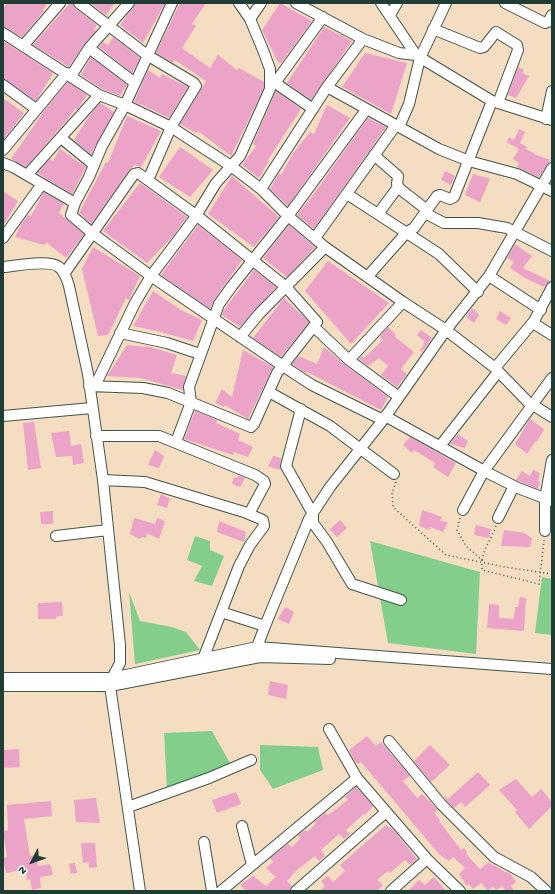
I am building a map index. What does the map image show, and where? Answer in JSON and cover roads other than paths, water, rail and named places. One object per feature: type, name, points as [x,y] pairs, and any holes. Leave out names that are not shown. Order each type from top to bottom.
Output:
[{"type":"street","points":[[24,46],[60,3]]},
{"type":"street","points":[[79,3],[100,18],[108,27],[147,55],[194,83],[196,86],[171,127],[148,180]]},
{"type":"street","points":[[3,150],[36,109],[69,74],[89,48],[129,3]]},
{"type":"street","points":[[172,3],[125,105],[108,135],[75,203],[72,215],[92,233],[151,276],[312,385],[384,418],[514,486],[548,500]]},
{"type":"street","points":[[239,3],[250,19],[270,69],[273,82],[313,109]]},
{"type":"street","points":[[250,19],[261,3]]},
{"type":"street","points":[[299,3],[363,39],[399,53],[418,56],[495,102],[549,119],[552,91]]},
{"type":"street","points":[[381,3],[418,56]]},
{"type":"street","points":[[390,15],[397,3]]},
{"type":"street","points":[[315,238],[374,155],[397,126],[409,104],[418,56],[446,3]]},
{"type":"street","points":[[505,3],[545,23],[548,22],[552,15]]},
{"type":"street","points":[[92,386],[135,302],[151,276],[196,215],[216,183],[240,156],[273,82],[323,17]]},
{"type":"street","points":[[368,276],[406,232],[414,228],[439,195],[450,199],[454,197],[518,50],[517,46],[496,32],[484,47],[480,48],[433,29]]},
{"type":"street","points":[[3,33],[69,74],[100,96],[125,105],[171,127],[231,166],[261,189],[288,216],[326,247],[403,302],[446,330],[496,370],[533,405],[552,417]]},
{"type":"street","points":[[261,189],[327,87],[363,39]]},
{"type":"street","points":[[89,48],[135,82]]},
{"type":"street","points":[[3,86],[36,109]]},
{"type":"street","points":[[327,87],[366,110],[439,149],[469,161],[517,174],[552,191]]},
{"type":"street","points":[[27,175],[100,96]]},
{"type":"street","points":[[176,442],[191,402],[189,387],[219,304],[288,216],[366,110]]},
{"type":"street","points":[[61,138],[94,165]]},
{"type":"street","points":[[374,155],[398,176],[398,187],[378,214]]},
{"type":"street","points":[[3,163],[75,203]]},
{"type":"street","points":[[259,652],[265,626],[312,514],[330,487],[384,418],[446,330],[478,292],[489,276],[552,168]]},
{"type":"street","points":[[64,274],[134,174],[138,173],[196,215],[286,287],[317,320],[317,324],[282,366],[254,424],[251,427],[168,393],[143,388],[92,386]]},
{"type":"street","points":[[3,238],[42,184]]},
{"type":"street","points":[[398,187],[426,212],[444,224],[493,224],[515,231],[552,251]]},
{"type":"street","points":[[347,194],[406,232],[452,265],[478,292]]},
{"type":"street","points":[[240,337],[259,314],[326,247]]},
{"type":"street","points":[[3,267],[47,263],[58,266],[64,274],[69,286],[92,386],[92,408],[103,480],[120,645],[120,663],[111,682],[140,891]]},
{"type":"street","points":[[489,276],[541,310]]},
{"type":"street","points":[[440,446],[533,323],[552,286]]},
{"type":"street","points":[[349,360],[403,302]]},
{"type":"street","points":[[533,323],[552,335]]},
{"type":"street","points":[[314,327],[349,360],[399,397]]},
{"type":"street","points":[[120,333],[167,343],[200,354]]},
{"type":"street","points":[[462,510],[484,471],[552,378]]},
{"type":"street","points":[[269,392],[330,426],[394,474]]},
{"type":"street","points":[[3,416],[92,408]]},
{"type":"street","points":[[301,409],[286,466],[312,514],[313,523],[327,542],[352,584],[401,600]]},
{"type":"street","points":[[96,436],[159,436],[255,475],[264,481],[265,484],[249,514]]},
{"type":"street","points":[[545,531],[552,460]]},
{"type":"street","points":[[103,480],[145,482],[249,514],[263,520],[264,526],[250,545],[221,612],[203,659]]},
{"type":"street","points":[[498,518],[514,486]]},
{"type":"street","points":[[56,536],[108,530]]},
{"type":"street","points":[[221,612],[265,626]]},
{"type":"street","points":[[3,678],[111,682],[203,659],[259,652],[552,669]]},
{"type":"street","points":[[3,686],[111,682],[259,652],[552,676]]},
{"type":"street","points":[[329,729],[357,778],[428,859],[460,891]]},
{"type":"street","points":[[389,742],[441,804],[494,857],[531,877],[540,889]]},
{"type":"street","points":[[128,807],[209,778],[251,760]]},
{"type":"street","points":[[221,891],[357,778]]},
{"type":"street","points":[[299,890],[386,812]]},
{"type":"street","points":[[242,826],[252,865]]},
{"type":"street","points":[[204,842],[212,891]]},
{"type":"street","points":[[391,891],[428,859]]}]
